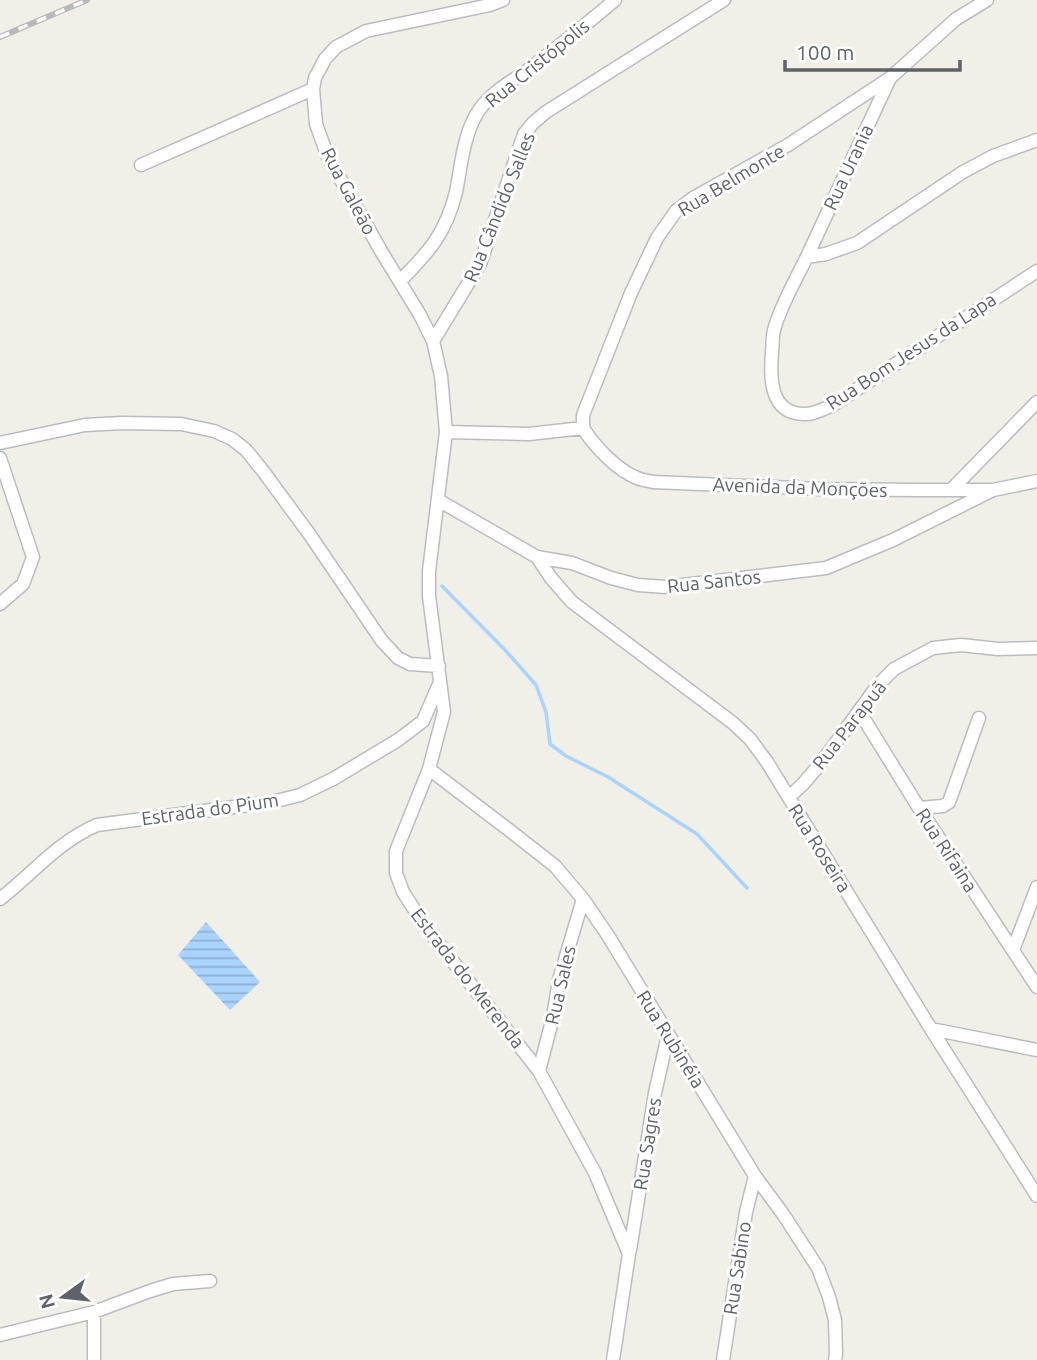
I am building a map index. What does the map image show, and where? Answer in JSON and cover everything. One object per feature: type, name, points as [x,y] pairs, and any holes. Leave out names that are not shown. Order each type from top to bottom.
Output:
[{"type":"street","name":"Rua Galeão","points":[[438,500],[446,432],[441,376],[433,341],[328,157],[316,124],[313,89],[315,78],[325,59],[336,47],[351,38],[366,31],[503,0]]},
{"type":"street","name":"Rua Cristópolis","points":[[400,281],[438,239],[455,195],[467,137],[481,106],[615,0]]},
{"type":"street","name":"Rua Cândido Salles","points":[[433,341],[480,264],[524,134],[533,123],[546,112],[724,0]]},
{"type":"street","name":"Rua Belmonte","points":[[583,428],[583,415],[631,293],[657,238],[676,211],[693,198],[788,145],[890,78],[957,19],[987,0]]},
{"type":"street","name":"Rua Urania","points":[[807,257],[890,78]]},
{"type":"street","points":[[141,165],[313,89]]},
{"type":"street","points":[[807,257],[826,254],[857,243],[963,172],[993,156],[1037,140]]},
{"type":"street","name":"Rua Bom Jesus da Lapa","points":[[807,257],[785,300],[774,333],[771,363],[775,397],[781,406],[800,414],[811,414],[833,405],[1037,271]]},
{"type":"street","points":[[952,489],[1037,402]]},
{"type":"street","points":[[0,443],[85,425],[122,423],[181,424],[214,431],[232,439],[246,450],[263,471],[382,641],[398,658],[410,664],[439,666]]},
{"type":"street","points":[[446,432],[529,434],[583,428]]},
{"type":"street","name":"Avenida da Monções","points":[[583,428],[597,447],[625,471],[637,478],[654,482],[820,489],[993,490],[1037,481]]},
{"type":"street","points":[[0,458],[33,557],[23,584],[0,604]]},
{"type":"street","name":"Rua Santos","points":[[438,500],[537,557],[572,563],[638,585],[666,587],[826,568],[892,540],[993,490]]},
{"type":"street","name":"Estrada do Merenda","points":[[438,500],[429,571],[444,712],[429,769],[396,851],[396,873],[403,892],[425,926],[539,1071],[595,1173],[629,1254]]},
{"type":"street","name":"Rua Roseira","points":[[537,557],[572,602],[733,723],[750,739],[767,761],[1037,1196]]},
{"type":"street","name":"Rua Parapuã","points":[[789,797],[821,763],[878,685],[894,669],[933,648],[961,645],[998,649],[1037,648]]},
{"type":"street","name":"Estrada do Pium","points":[[0,899],[64,844],[89,828],[109,823],[272,802],[300,795],[333,779],[398,740],[423,721],[441,681]]},
{"type":"street","name":"Rua Rifaina","points":[[859,712],[1037,987]]},
{"type":"street","points":[[919,808],[943,806],[949,802],[979,718]]},
{"type":"street","points":[[423,721],[433,722],[441,727]]},
{"type":"street","name":"Rua Rubinéia","points":[[429,769],[555,866],[583,899],[755,1176],[818,1268],[835,1320],[835,1360]]},
{"type":"street","points":[[1013,950],[1037,887]]},
{"type":"street","name":"Rua Sales","points":[[539,1071],[559,980],[583,899]]},
{"type":"street","points":[[931,1029],[1037,1050]]},
{"type":"street","name":"Rua Sagres","points":[[629,1254],[655,1093],[668,1035]]},
{"type":"street","name":"Rua Sabino","points":[[723,1360],[746,1212],[755,1176]]},
{"type":"street","points":[[613,1360],[629,1254]]},
{"type":"street","points":[[0,1335],[94,1312],[173,1284],[210,1281]]},
{"type":"street","points":[[94,1312],[94,1360]]},
{"type":"water","points":[[206,922],[260,982],[230,1010],[178,955]]},
{"type":"waterway","points":[[442,586],[536,685],[546,712],[550,744],[566,756],[608,777],[697,834],[747,888]]},
{"type":"railway","points":[[0,37],[87,0]]}]
